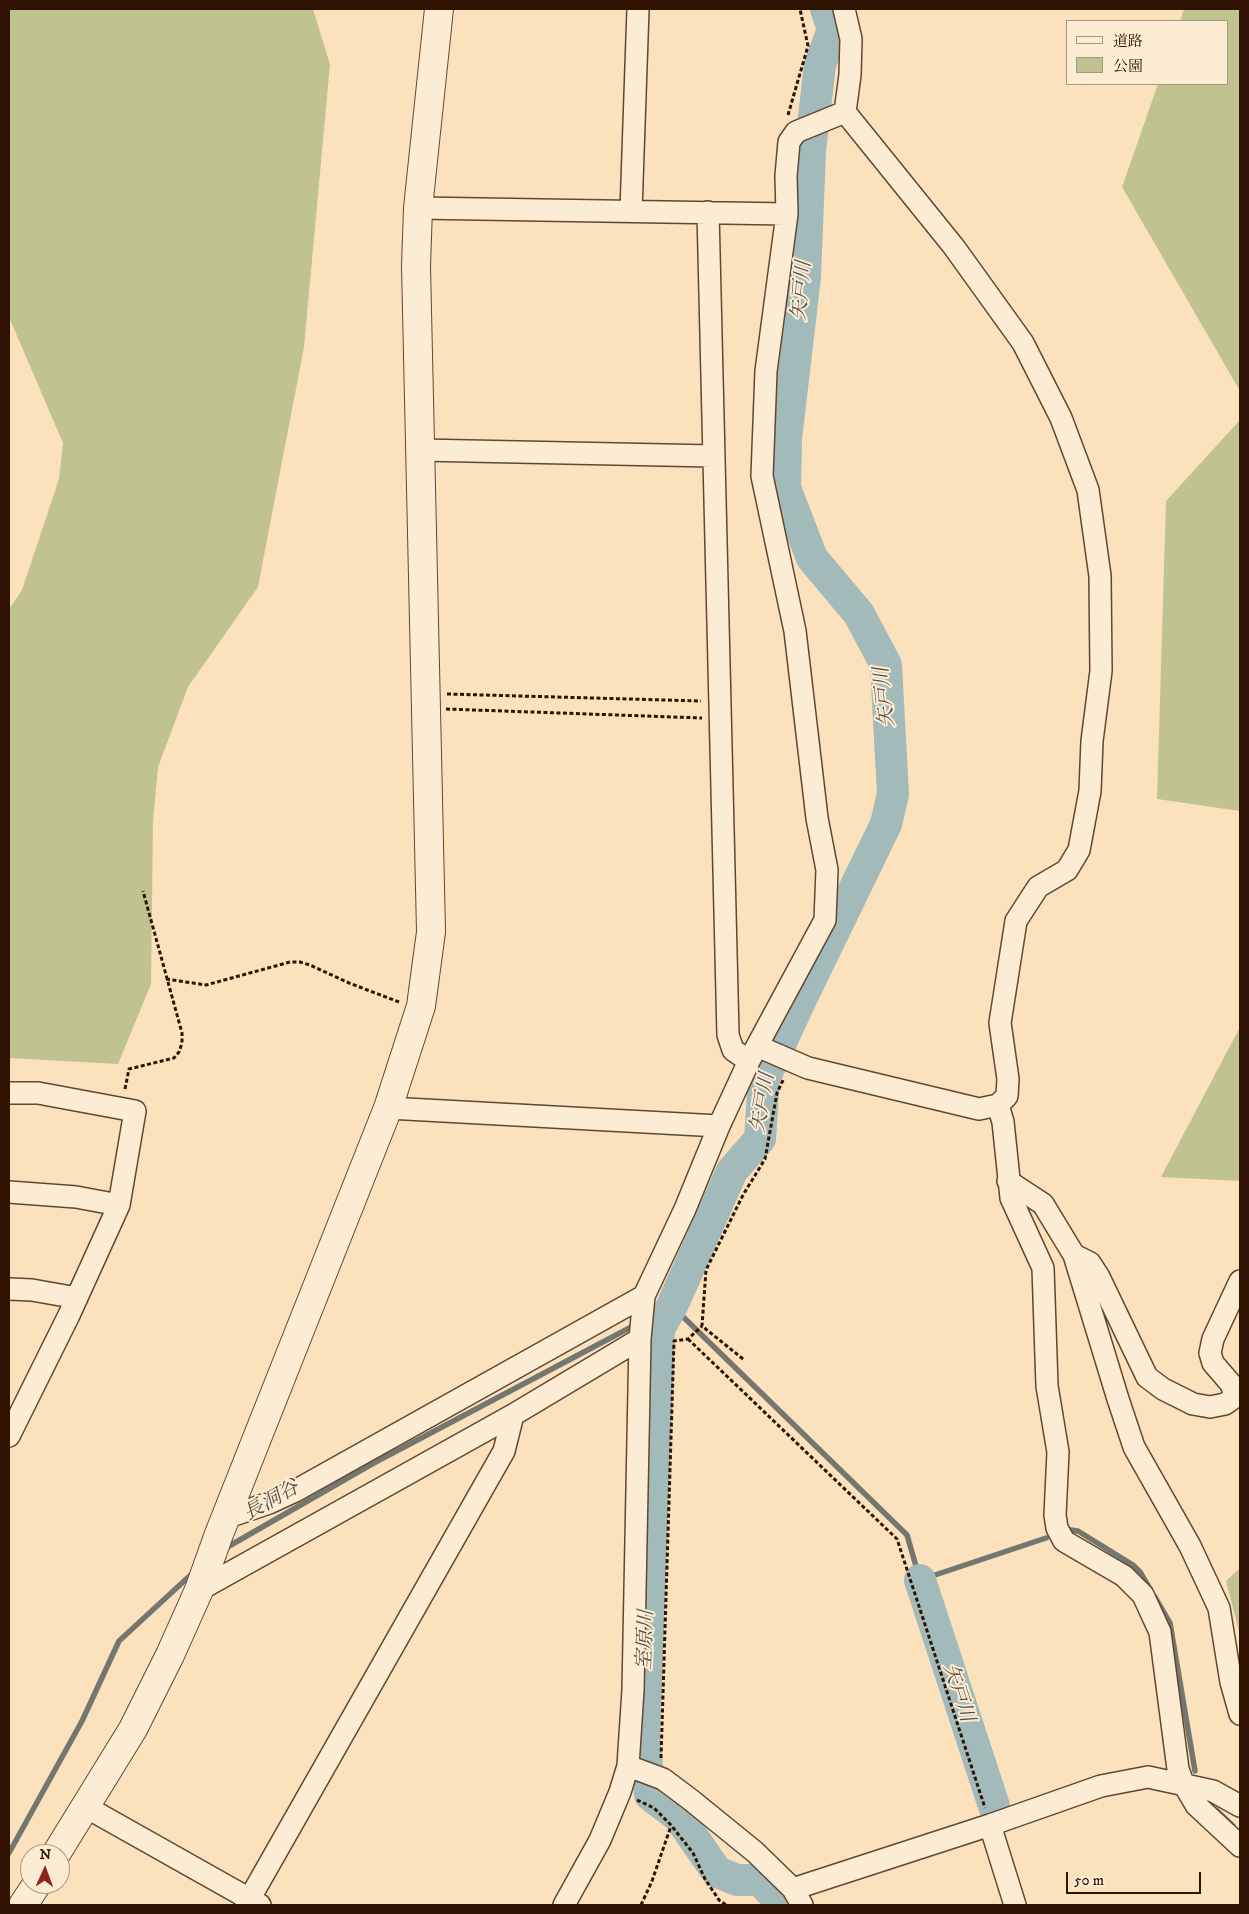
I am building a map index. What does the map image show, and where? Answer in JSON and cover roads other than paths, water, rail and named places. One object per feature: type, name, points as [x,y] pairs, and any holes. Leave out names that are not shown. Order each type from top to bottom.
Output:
[{"type":"street","points":[[62,1844],[133,1729],[170,1655],[199,1590],[223,1523],[388,1108],[421,1006],[430,932],[427,701],[416,266],[418,208],[439,9]]},
{"type":"street","points":[[632,211],[638,9]]},
{"type":"street","points":[[708,212],[728,1035],[733,1050],[790,1060],[808,1068],[978,1109],[998,1105],[1007,1096],[1008,1079],[1000,1023],[1016,921],[1038,888],[1067,870],[1079,850],[1090,791],[1092,742],[1101,661],[1100,576],[1088,490],[1061,418],[1023,343],[954,247],[846,112],[851,39],[844,9]]},
{"type":"street","points":[[564,1905],[600,1840],[620,1792],[628,1766],[632,1690],[640,1339],[643,1302],[685,1209],[719,1126],[753,1053],[825,920],[827,870],[817,818],[795,631],[762,476],[766,371],[787,214],[786,176],[792,137],[846,112]]},
{"type":"street","points":[[418,208],[787,214]]},
{"type":"street","points":[[420,450],[713,456]]},
{"type":"street","points":[[9,1093],[38,1092],[134,1111],[119,1205],[9,1436]]},
{"type":"street","points":[[998,1105],[1003,1122],[1011,1198],[1043,1268],[1047,1386],[1058,1452],[1055,1515],[1057,1528],[1064,1541],[1124,1576],[1143,1595],[1160,1632],[1178,1770],[1183,1783],[1196,1805],[1240,1846]]},
{"type":"street","points":[[388,1108],[719,1126]]},
{"type":"street","points":[[1008,1181],[1043,1204],[1074,1255],[1134,1447],[1190,1546],[1219,1608],[1231,1682],[1240,1714]]},
{"type":"street","points":[[9,1192],[76,1197],[119,1205]]},
{"type":"street","points":[[1074,1255],[1090,1263],[1099,1277],[1147,1377],[1163,1389],[1193,1404],[1210,1407],[1225,1404],[1232,1399],[1234,1392],[1231,1384],[1213,1363],[1210,1353],[1213,1340],[1240,1281]]},
{"type":"street","points":[[9,1289],[32,1290],[76,1298]]},
{"type":"street","points":[[223,1523],[237,1514],[269,1503],[295,1491],[643,1302]]},
{"type":"street","points":[[199,1590],[513,1416],[640,1339]]},
{"type":"street","points":[[86,1807],[252,1903],[504,1451],[513,1416]]},
{"type":"street","points":[[628,1766],[663,1779],[755,1852],[798,1897],[990,1824],[1101,1786],[1148,1777],[1183,1783],[1213,1791],[1240,1806]]},
{"type":"street","points":[[990,1824],[1014,1905]]},
{"type":"street","points":[[23,1905],[30,1894]]},
{"type":"waterway","name":"矢戸川","points":[[783,1905],[760,1880],[737,1880],[717,1872],[679,1817],[650,1795],[644,1736],[659,1329],[672,1306],[732,1171],[760,1139],[764,1079],[886,824],[893,794],[886,665],[859,614],[812,558],[785,488],[786,439],[805,277],[810,151],[820,65],[833,29],[826,9]]},
{"type":"waterway","points":[[648,1319],[672,1306],[907,1535],[920,1580],[1046,1538]]},
{"type":"waterway","name":"長洞谷","points":[[224,1549],[372,1464],[635,1325]]},
{"type":"waterway","points":[[1071,1530],[1078,1531],[1133,1565],[1140,1572],[1150,1589]]},
{"type":"waterway","name":"長洞谷","points":[[9,1853],[82,1721],[119,1641],[195,1571]]},
{"type":"waterway","name":"矢戸川","points":[[920,1580],[994,1806]]},
{"type":"waterway","points":[[1155,1597],[1170,1623],[1195,1771]]},
{"type":"waterway","points":[[1216,1810],[1233,1826]]},
{"type":"water label","name":"室原川","points":[[647,1640]]}]
